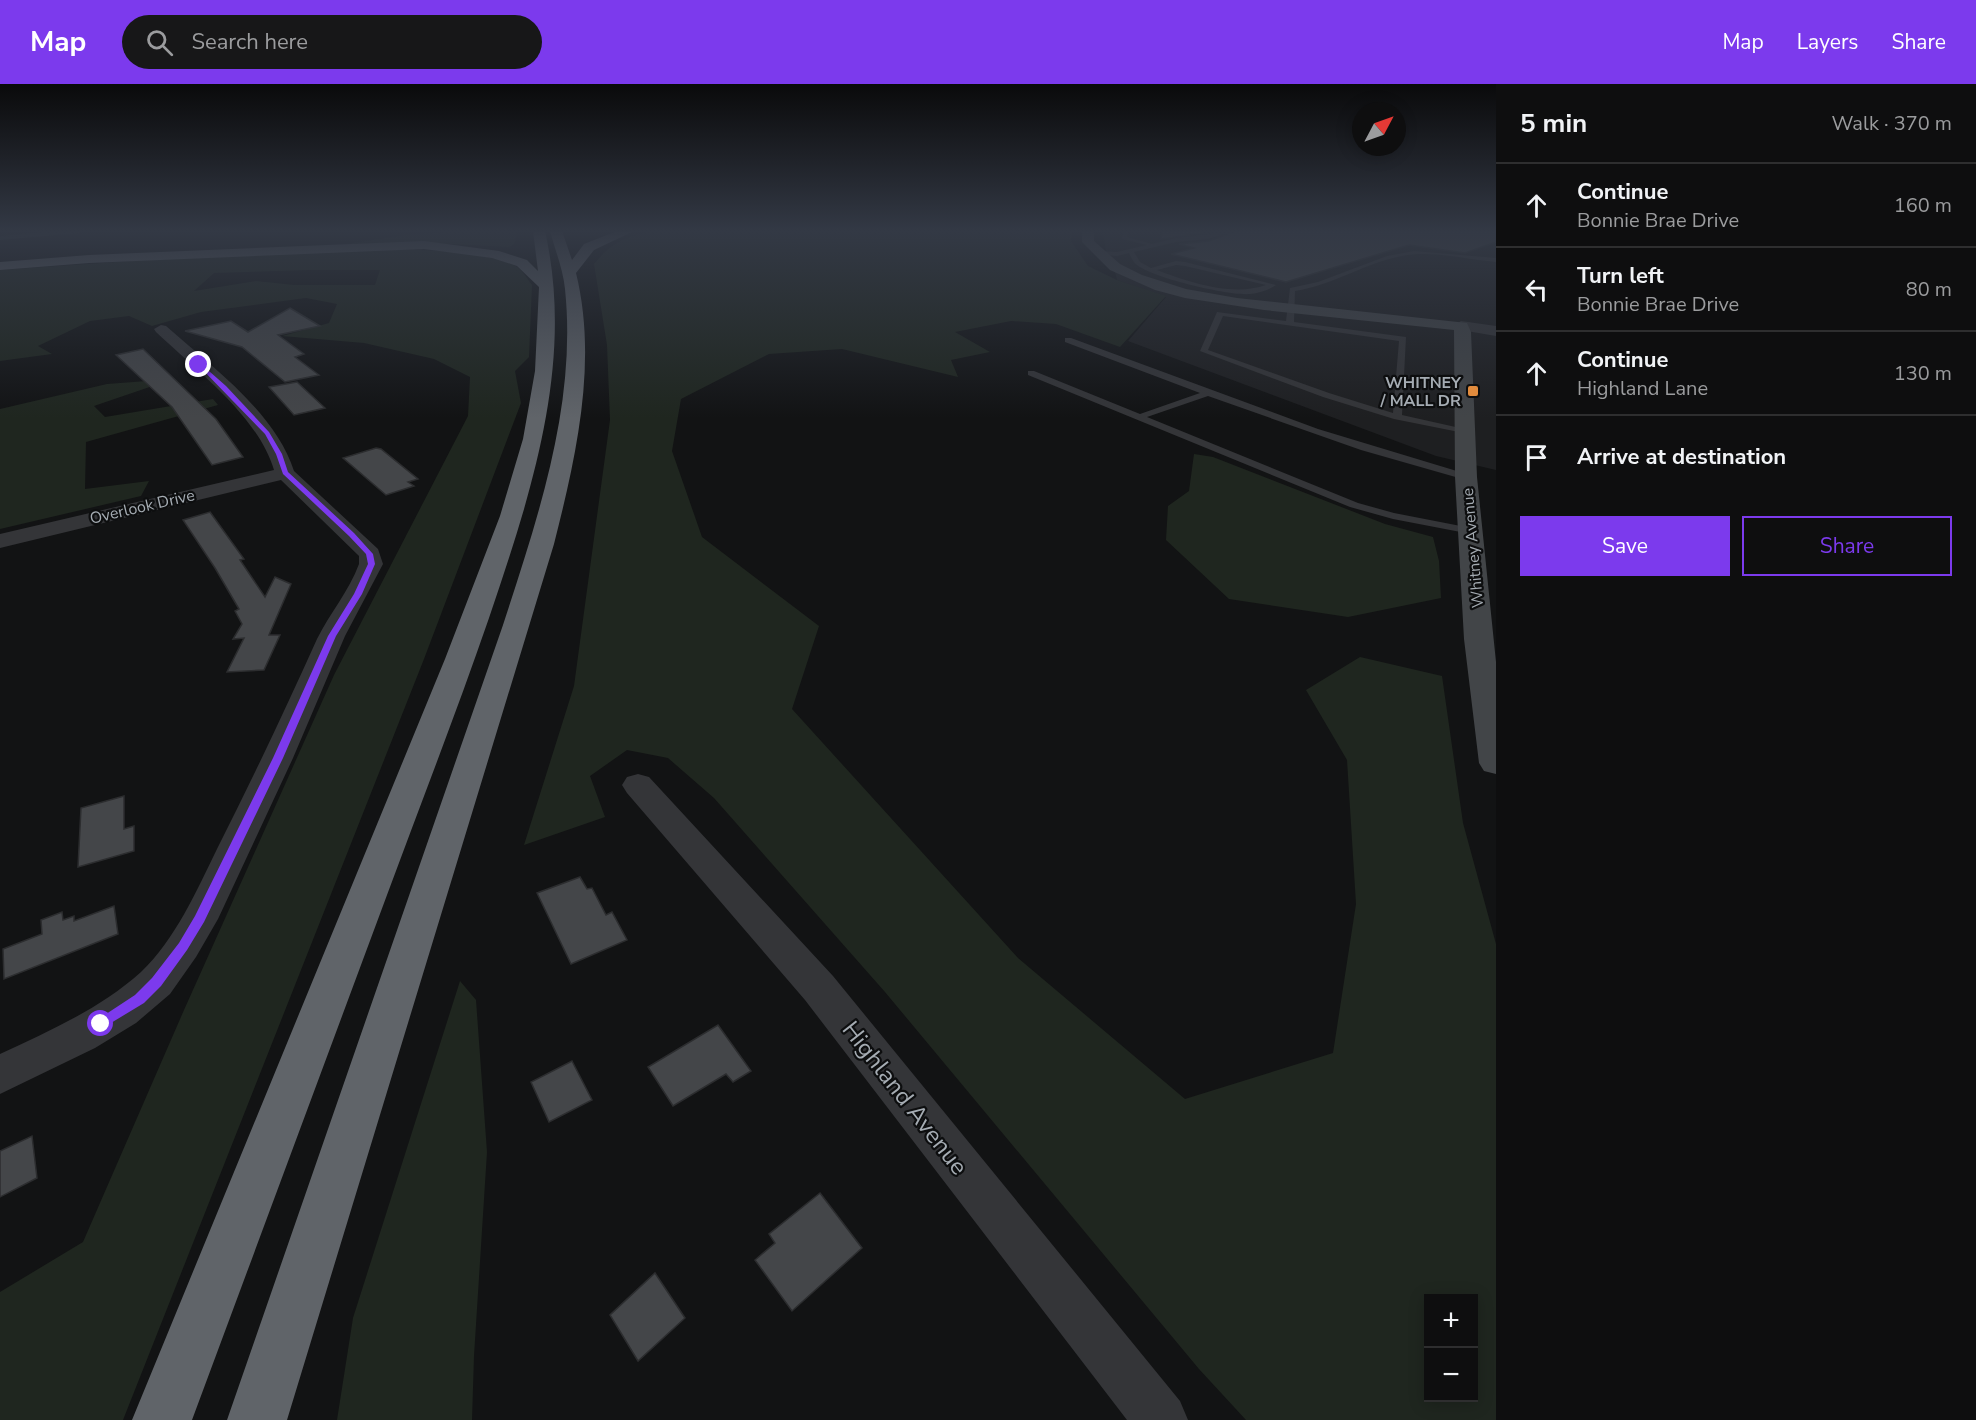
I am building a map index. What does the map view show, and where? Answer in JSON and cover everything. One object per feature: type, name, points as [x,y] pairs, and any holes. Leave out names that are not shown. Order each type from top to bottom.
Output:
[{"type":"highway","points":[[162,1420],[439,712],[509,526],[524,475],[539,408],[546,339],[555,293]]},
{"type":"highway","points":[[264,1407],[537,561],[560,468],[574,380],[575,318],[564,293]]},
{"type":"main road","points":[[1198,293],[1290,316],[1462,329]]},
{"type":"main road","name":"Whitney Avenue","points":[[1462,329],[1466,477],[1472,531],[1478,639],[1496,763]]},
{"type":"street","points":[[0,1075],[81,1035],[122,1011],[139,999],[156,982],[183,946],[200,919],[278,758],[332,636],[371,564],[370,554],[285,473],[279,454],[267,434],[224,387],[161,329]]},
{"type":"street","points":[[1462,329],[1496,330]]},
{"type":"street","points":[[1462,329],[1496,336]]},
{"type":"street","name":"Overlook Drive","points":[[0,541],[285,473]]},
{"type":"street","name":"Highland Avenue","points":[[638,785],[819,988],[1161,1420]]},
{"type":"lane","points":[[1290,316],[1292,293]]},
{"type":"lane","points":[[1397,417],[1403,339],[1290,316],[1220,314],[1204,351],[1326,395],[1397,417],[1466,432]]},
{"type":"lane","points":[[1068,340],[1374,452],[1466,477]]},
{"type":"lane","points":[[1031,373],[1354,505],[1393,516],[1472,531]]},
{"type":"lane","points":[[1140,417],[1208,393]]},
{"type":"shaded area","points":[[0,293],[532,293],[529,357],[515,371],[521,403],[424,659],[123,1420],[0,1420],[0,1292],[83,1242],[334,675],[468,416],[470,377],[434,359],[364,343],[282,336],[329,323],[337,304],[306,298],[201,312],[152,326],[129,316],[90,321],[38,346],[52,354],[0,361]]},
{"type":"shaded area","points":[[599,293],[1158,293],[1166,296],[1120,347],[1056,324],[1011,321],[955,332],[990,352],[951,360],[958,377],[842,349],[769,354],[681,399],[672,451],[702,537],[819,626],[792,709],[1018,958],[1185,1099],[1333,1053],[1356,904],[1347,760],[1306,690],[1360,657],[1442,676],[1463,823],[1496,944],[1496,1420],[1246,1420],[1199,1369],[885,992],[714,798],[668,758],[627,750],[590,776],[605,817],[524,845],[574,686],[610,420],[607,345]]},
{"type":"shaded area","points":[[1155,293],[1496,293],[1496,470],[1436,456],[1128,341],[1166,297]]},
{"type":"shaded area","points":[[173,379],[94,406],[105,417],[213,399],[218,405],[86,442],[85,489],[149,481],[141,496],[0,529],[0,409],[107,384]]},
{"type":"shaded area","points":[[1194,454],[1213,457],[1385,524],[1433,537],[1439,561],[1441,598],[1348,617],[1229,599],[1166,540],[1168,506],[1189,491]]},
{"type":"shaded area","points":[[460,981],[476,1000],[487,1152],[472,1420],[337,1420],[353,1318]]},
{"type":"building","points":[[290,308],[320,326],[278,335],[304,354],[295,357],[319,375],[285,382],[242,347],[185,331],[231,321],[248,332]]},
{"type":"building","points":[[143,349],[216,419],[243,457],[212,465],[172,407],[116,355]]},
{"type":"building","points":[[297,382],[325,408],[294,415],[269,387]]},
{"type":"building","points":[[376,448],[381,449],[418,479],[408,482],[414,486],[386,495],[343,458]]},
{"type":"building","points":[[210,512],[244,559],[240,560],[265,597],[275,577],[291,584],[269,635],[280,635],[264,670],[227,672],[244,638],[233,639],[242,624],[235,611],[239,609],[183,520]]},
{"type":"building","points":[[124,796],[124,829],[134,826],[134,851],[78,867],[81,808]]},
{"type":"building","points":[[580,877],[587,889],[592,888],[606,915],[612,912],[627,940],[571,964],[537,893]]},
{"type":"building","points":[[114,906],[118,934],[4,979],[3,949],[42,934],[41,920],[62,912],[63,920],[74,916],[74,921]]},
{"type":"building","points":[[718,1025],[751,1071],[733,1082],[726,1074],[673,1106],[648,1067]]},
{"type":"building","points":[[572,1061],[592,1100],[549,1122],[531,1082]]},
{"type":"building","points":[[32,1136],[37,1178],[0,1197],[0,1151]]},
{"type":"building","points":[[820,1193],[862,1248],[792,1311],[755,1260],[775,1243],[769,1234]]},
{"type":"building","points":[[655,1273],[685,1318],[638,1361],[610,1315]]},
{"type":"place","name":"WHITNEY / MALL DR","points":[[1473,391]]},
{"type":"route","points":[[101,1024],[139,999],[156,982],[200,919],[278,758],[332,636],[358,594],[371,564],[370,554],[285,473],[275,445],[267,434],[224,387],[199,365]]}]
